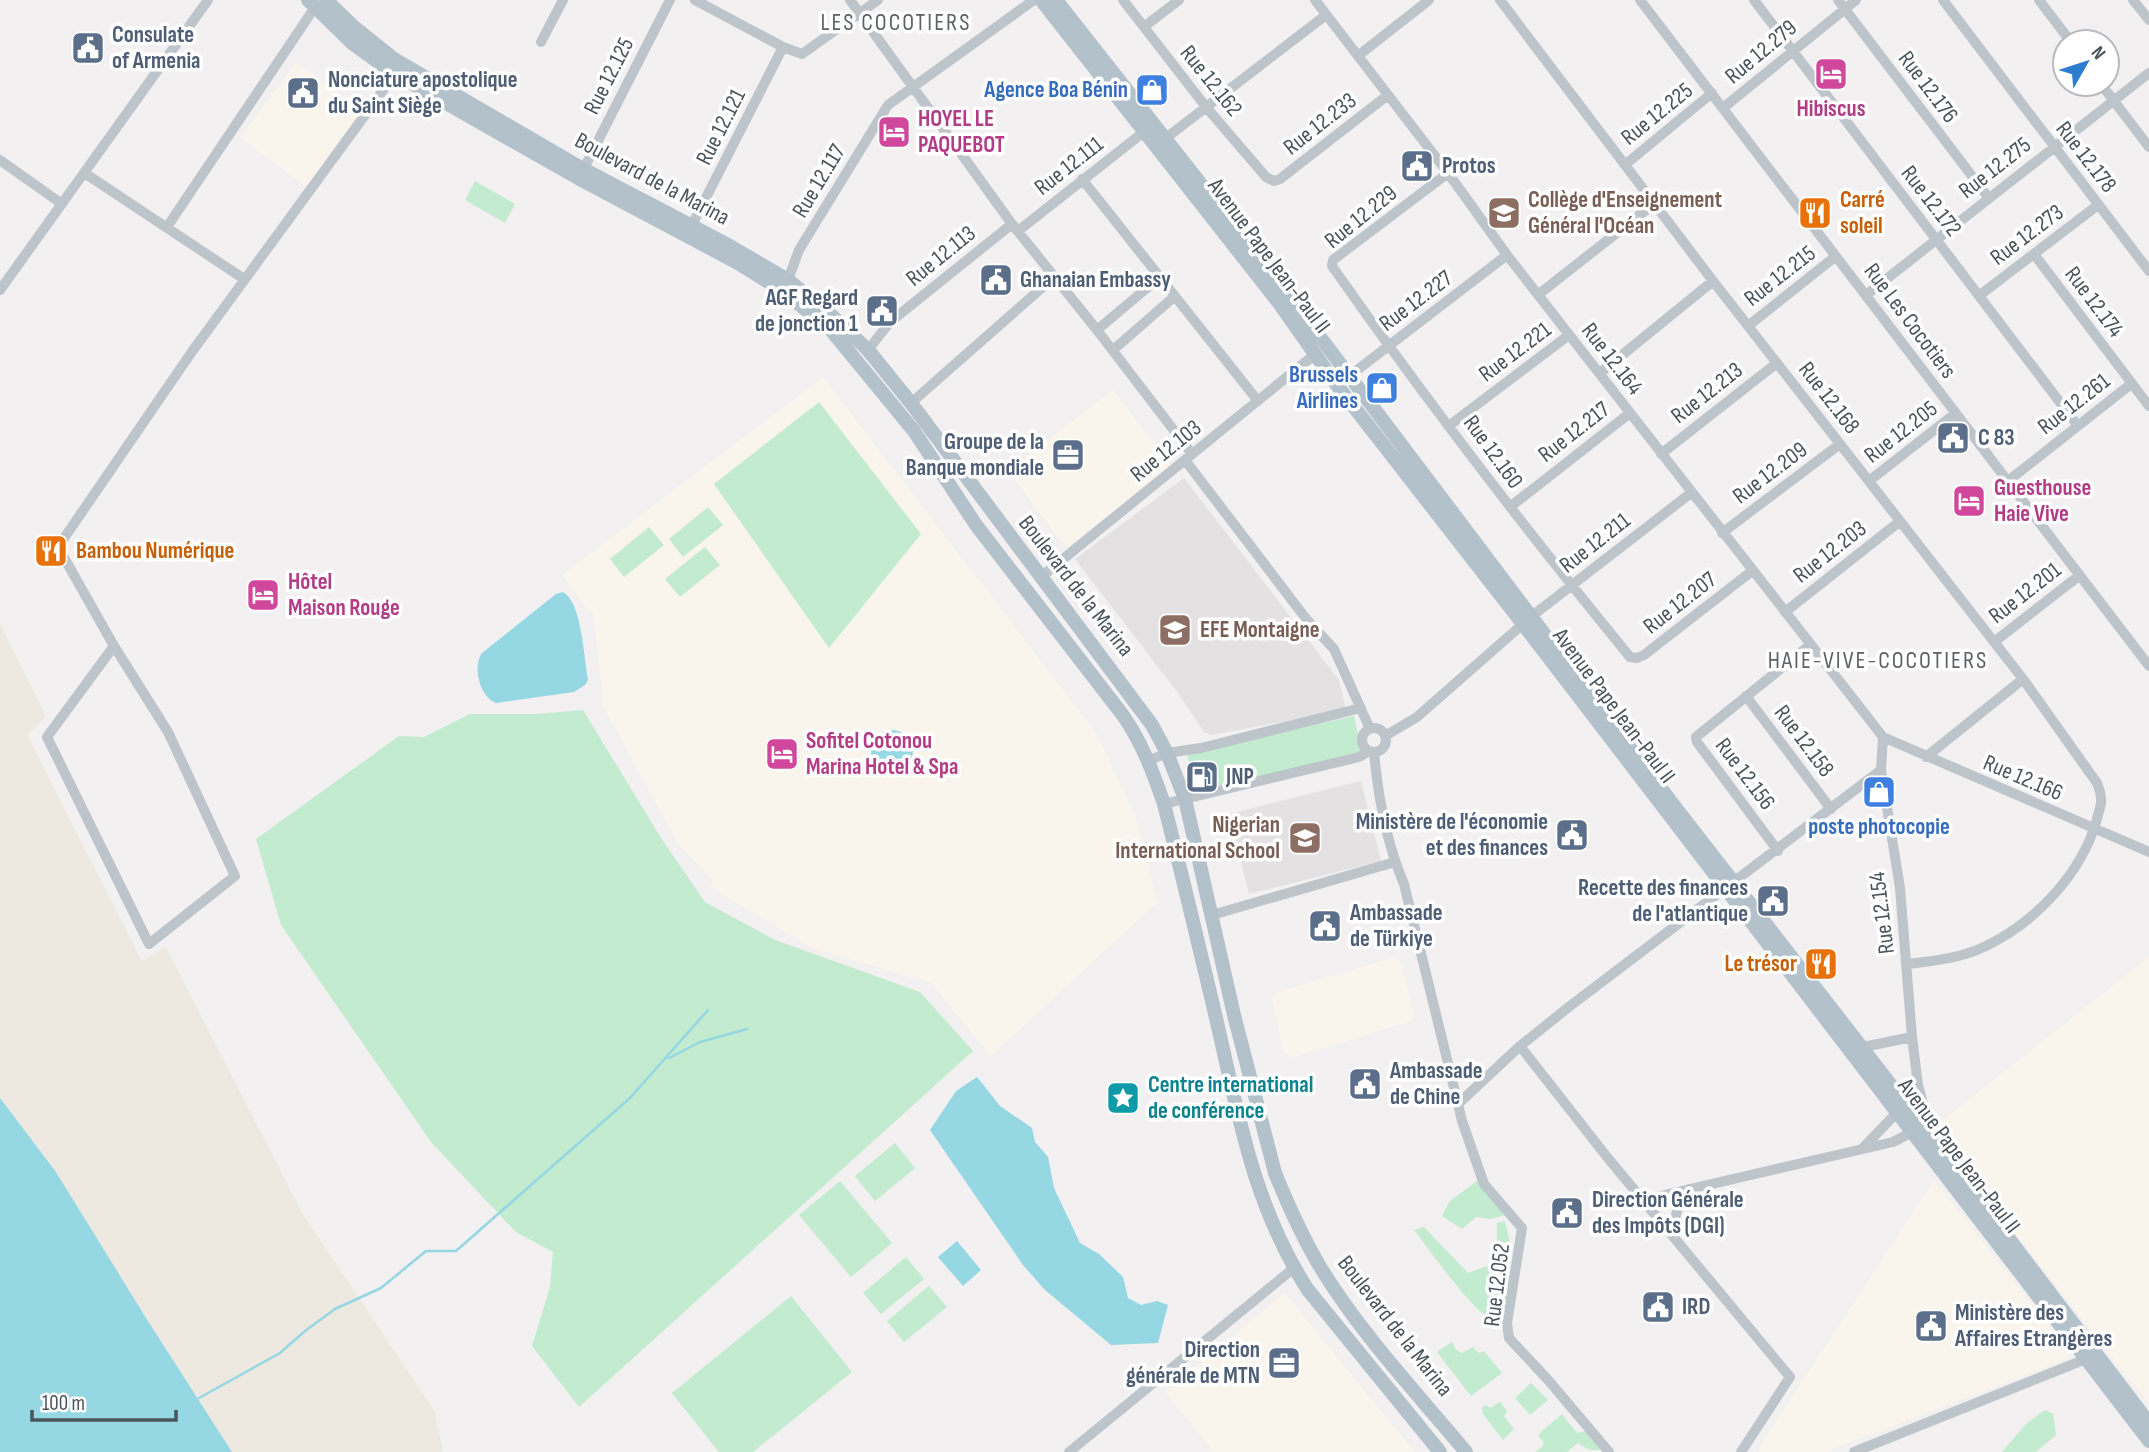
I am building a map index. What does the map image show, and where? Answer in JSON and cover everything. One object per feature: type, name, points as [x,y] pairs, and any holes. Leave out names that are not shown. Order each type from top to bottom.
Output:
[{"type":"main road","name":"Avenue Pape Jean-Paul II","points":[[1041,0],[1298,328],[1314,355],[1528,620]]},
{"type":"main road","name":"Avenue Pape Jean-Paul II","points":[[1056,0],[1289,296],[1528,620],[2091,1357],[2149,1441]]},
{"type":"main road","name":"Boulevard de la Marina","points":[[316,2],[354,27],[394,59],[581,174],[692,225],[788,280],[829,313],[868,351],[911,403],[1134,699],[1167,753],[1185,799],[1234,1015],[1275,1173],[1296,1222],[1321,1269],[1355,1319],[1466,1452]]},
{"type":"main road","name":"Boulevard de la Marina","points":[[316,2],[352,43],[395,74],[581,174],[783,291],[831,330],[914,431],[976,524],[1122,714],[1150,760],[1164,804],[1243,1141],[1261,1196],[1294,1268],[1321,1307],[1440,1452]]},
{"type":"main road","name":"Avenue Pape Jean-Paul II","points":[[1730,885],[1863,1048],[1901,1107]]},
{"type":"main road","name":"Avenue Pape Jean-Paul II","points":[[2091,1357],[2149,1423]]},
{"type":"street","points":[[0,290],[86,174],[208,0]]},
{"type":"street","points":[[541,42],[563,0]]},
{"type":"street","name":"Rue 12.125","points":[[581,174],[670,0]]},
{"type":"street","points":[[695,0],[783,47],[802,54],[878,0]]},
{"type":"street","points":[[850,0],[1015,228],[1113,350],[1307,620],[1334,649],[1370,729]]},
{"type":"street","points":[[912,88],[1034,0]]},
{"type":"street","name":"Rue 12.162","points":[[1123,0],[1206,107],[1266,177],[1274,181]]},
{"type":"street","points":[[1145,26],[1179,0]]},
{"type":"street","name":"Rue 12.164","points":[[1315,0],[1448,173],[1507,255],[1882,737]]},
{"type":"street","points":[[1359,55],[1429,0]]},
{"type":"street","points":[[1503,4],[1515,0]]},
{"type":"street","name":"Rue Les Cocotiers","points":[[1640,0],[2149,666]]},
{"type":"street","name":"Rue 12.172","points":[[1754,0],[2078,426]]},
{"type":"street","name":"Rue 12.279","points":[[1723,108],[1791,51],[1841,4],[1856,0]]},
{"type":"street","points":[[2039,0],[2060,28]]},
{"type":"street","points":[[2133,0],[2149,20]]},
{"type":"street","name":"Rue 12.178","points":[[1945,1],[2149,271]]},
{"type":"street","points":[[167,227],[316,2]]},
{"type":"street","name":"Rue 12.168","points":[[1503,4],[1713,281],[2023,679],[2097,783],[2102,800],[2094,829],[2078,862],[2059,889],[2032,916],[1989,945],[1975,951],[1935,961],[1908,964]]},
{"type":"street","name":"Rue 12.176","points":[[1841,4],[1988,197]]},
{"type":"street","points":[[1166,138],[1326,15]]},
{"type":"street","name":"Rue 12.121","points":[[692,225],[783,47]]},
{"type":"street","name":"Rue 12.275","points":[[1866,295],[2149,73]]},
{"type":"street","points":[[114,646],[47,737],[149,944],[235,876],[169,732],[114,646],[58,547],[244,279],[395,74]]},
{"type":"street","name":"Rue 12.117","points":[[788,280],[799,250],[888,105],[912,88]]},
{"type":"street","name":"Rue 12.225","points":[[1626,164],[1712,93]]},
{"type":"street","name":"Rue 12.233","points":[[1274,181],[1388,95]]},
{"type":"street","points":[[2113,100],[2149,146]]},
{"type":"street","name":"Rue 12.111","points":[[1015,228],[1145,131]]},
{"type":"street","points":[[0,160],[62,204]]},
{"type":"street","name":"Rue 12.229","points":[[1332,266],[1333,260],[1448,173]]},
{"type":"street","points":[[86,174],[244,279]]},
{"type":"street","points":[[1082,179],[1258,401]]},
{"type":"street","points":[[1539,294],[1655,203]]},
{"type":"street","name":"Rue 12.273","points":[[1980,295],[2098,205]]},
{"type":"street","name":"Rue 12.113","points":[[868,351],[890,322],[1015,228]]},
{"type":"street","name":"Rue 12.174","points":[[2034,254],[2149,406]]},
{"type":"street","name":"Rue 12.227","points":[[1348,377],[1507,255]]},
{"type":"street","name":"Rue 12.215","points":[[1748,326],[1836,256]]},
{"type":"street","name":"Rue 12.160","points":[[1332,266],[1510,507],[1630,657]]},
{"type":"street","points":[[911,403],[1054,277]]},
{"type":"street","points":[[1097,330],[1160,277]]},
{"type":"street","points":[[1600,373],[1713,281]]},
{"type":"street","points":[[1113,350],[1175,296]]},
{"type":"street","name":"Rue 12.221","points":[[1450,425],[1570,335]]},
{"type":"street","name":"Rue 12.103","points":[[1041,578],[1314,355]]},
{"type":"street","name":"Rue 12.213","points":[[1661,454],[1777,363]]},
{"type":"street","name":"Rue 12.261","points":[[2008,481],[2131,384]]},
{"type":"street","name":"Rue 12.217","points":[[1510,507],[1630,413]]},
{"type":"street","name":"Rue 12.205","points":[[1869,481],[1956,413]]},
{"type":"street","name":"Rue 12.209","points":[[1722,533],[1840,444]]},
{"type":"street","name":"Rue 12.211","points":[[1385,736],[1417,717],[1528,620],[1691,494]]},
{"type":"street","name":"Rue 12.203","points":[[1784,612],[1899,522]]},
{"type":"street","name":"Rue 12.207","points":[[1630,657],[1644,655],[1752,571]]},
{"type":"street","name":"Rue 12.201","points":[[1994,642],[2080,575]]},
{"type":"street","name":"Rue 12.156","points":[[1778,851],[1697,742],[1696,737],[1810,645]]},
{"type":"street","points":[[1926,757],[2023,679]]},
{"type":"street","name":"Rue 12.158","points":[[1746,696],[1831,809]]},
{"type":"street","points":[[1150,760],[1167,753],[1201,748],[1361,708]]},
{"type":"street","points":[[1164,804],[1359,757],[1385,745],[1385,736],[1379,729],[1366,731],[1362,740],[1371,751]]},
{"type":"street","name":"Rue 12.166","points":[[1882,737],[2149,852]]},
{"type":"street","name":"Rue 12.154","points":[[1882,737],[1881,770],[1900,888],[1912,1037],[1923,1103],[1917,1128]]},
{"type":"street","name":"Rue 12.052","points":[[1371,751],[1378,800],[1404,884],[1458,1104],[1484,1184],[1522,1228],[1507,1324],[1509,1338],[1609,1452]]},
{"type":"street","points":[[1458,1104],[1520,1046],[1881,770]]},
{"type":"street","points":[[1212,915],[1395,862]]},
{"type":"street","points":[[1863,1048],[1912,1037]]},
{"type":"street","points":[[1520,1046],[1790,1377],[1746,1449]]},
{"type":"street","points":[[1862,1149],[1918,1085]]},
{"type":"street","points":[[1643,1200],[1893,1142],[1917,1128]]},
{"type":"street","points":[[1671,1233],[1677,1211],[1689,1189]]},
{"type":"street","points":[[1069,1452],[1294,1268]]},
{"type":"street","points":[[1854,1452],[2091,1357]]},
{"type":"shaded area","points":[[296,62],[365,113],[309,189],[240,138]]},
{"type":"shaded area","points":[[823,377],[1097,734],[1136,818],[1158,904],[991,1056],[931,983],[812,948],[710,887],[713,881],[678,844],[604,708],[593,612],[587,609],[562,575]]},
{"type":"shaded area","points":[[1113,390],[1172,466],[1066,548],[1008,471]]},
{"type":"shaded area","points":[[1184,478],[1339,680],[1346,710],[1211,735],[1204,732],[1178,693],[1075,559]]},
{"type":"shaded area","name":"Nigerian International School","points":[[1361,781],[1381,861],[1249,894],[1229,814]]},
{"type":"shaded area","points":[[1395,957],[1401,962],[1414,1014],[1411,1021],[1292,1058],[1284,1053],[1272,1000],[1277,992]]},
{"type":"shaded area","points":[[2149,957],[2149,1404],[1933,1128]]},
{"type":"shaded area","points":[[1934,1180],[2069,1352],[2067,1359],[1825,1452],[1759,1452],[1761,1444]]},
{"type":"shaded area","points":[[1285,1293],[1415,1452],[1214,1452],[1165,1392]]},
{"type":"green space","points":[[475,181],[515,204],[505,223],[465,200]]},
{"type":"green space","points":[[819,402],[921,534],[829,648],[714,484]]},
{"type":"green space","points":[[708,507],[723,525],[683,557],[669,539]]},
{"type":"green space","points":[[649,527],[664,545],[624,577],[610,559]]},
{"type":"green space","points":[[705,547],[720,565],[680,597],[665,579]]},
{"type":"green space","points":[[583,710],[661,838],[705,902],[775,940],[920,992],[973,1051],[579,1407],[532,1346],[550,1287],[553,1252],[516,1232],[431,1142],[281,925],[256,839],[399,736],[424,737],[470,714],[536,714]]},
{"type":"green space","points":[[1354,716],[1362,753],[1195,791],[1187,753]]},
{"type":"green space","points":[[895,1143],[915,1168],[875,1201],[855,1176]]},
{"type":"green space","points":[[1478,1180],[1504,1215],[1491,1219],[1476,1217],[1462,1229],[1442,1216],[1450,1201]]},
{"type":"green space","points":[[840,1181],[892,1243],[851,1277],[799,1215]]},
{"type":"green space","points":[[1505,1221],[1511,1247],[1508,1269],[1511,1286],[1495,1320],[1486,1316],[1465,1295],[1414,1230],[1424,1227],[1468,1273],[1487,1266],[1497,1239],[1497,1223]]},
{"type":"green space","points":[[906,1257],[924,1279],[881,1314],[863,1293]]},
{"type":"green space","points":[[929,1286],[947,1307],[904,1342],[887,1321]]},
{"type":"green space","points":[[791,1296],[852,1372],[753,1452],[719,1452],[672,1393]]},
{"type":"green space","points":[[1452,1342],[1456,1350],[1462,1353],[1473,1347],[1479,1353],[1484,1351],[1502,1373],[1471,1396],[1437,1352]]},
{"type":"green space","points":[[1531,1383],[1548,1400],[1530,1415],[1515,1398]]},
{"type":"green space","points":[[1500,1401],[1507,1412],[1504,1416],[1514,1429],[1503,1440],[1483,1414],[1482,1407],[1486,1405],[1491,1408]]},
{"type":"green space","points":[[2045,1410],[2053,1414],[2056,1435],[2036,1452],[2002,1452],[2027,1423]]},
{"type":"green space","points":[[1562,1414],[1577,1433],[1585,1431],[1602,1449],[1589,1449],[1578,1443],[1567,1452],[1535,1452],[1543,1446],[1543,1441],[1538,1436]]},
{"type":"sand","points":[[0,623],[46,717],[27,735],[142,961],[166,947],[302,1213],[435,1412],[443,1452],[232,1452],[56,1172],[0,1098]]},
{"type":"water","points":[[563,592],[574,607],[578,619],[588,680],[585,685],[574,692],[496,703],[490,700],[479,681],[478,666],[482,653],[556,594]]},
{"type":"water","points":[[892,730],[907,736],[913,751],[907,766],[892,772],[877,766],[871,751],[877,736]]},
{"type":"water","points":[[977,1077],[1000,1106],[1032,1128],[1035,1142],[1048,1157],[1054,1188],[1080,1243],[1099,1254],[1123,1277],[1128,1298],[1141,1305],[1157,1301],[1168,1305],[1158,1343],[1111,1345],[1045,1290],[1023,1265],[930,1130],[956,1091]]},
{"type":"water","points":[[0,1098],[56,1172],[232,1452],[0,1452]]},
{"type":"water","points":[[957,1241],[981,1270],[963,1286],[938,1257]]},
{"type":"waterway","points":[[199,1398],[280,1353],[335,1309],[381,1288],[426,1251],[456,1251],[630,1098],[708,1010]]},
{"type":"waterway","points":[[669,1058],[700,1042],[747,1029]]},
{"type":"place","name":"Consulate of Armenia","points":[[88,48]]},
{"type":"place","name":"Hibiscus","points":[[1831,74]]},
{"type":"place","name":"Agence Boa Bénin","points":[[1152,90]]},
{"type":"place","name":"Nonciature apostolique du Saint Siège","points":[[303,93]]},
{"type":"place","name":"HOYEL LE PAQUEBOT","points":[[894,132]]},
{"type":"place","name":"Protos","points":[[1417,166]]},
{"type":"place","name":"Collège d'Enseignement Général l'Océan","points":[[1504,213]]},
{"type":"place","name":"Carré soleil","points":[[1815,213]]},
{"type":"place","name":"Ghanaian Embassy","points":[[996,280]]},
{"type":"place","name":"AGF Regard de jonction 1","points":[[882,311]]},
{"type":"place","name":"Brussels Airlines","points":[[1382,388]]},
{"type":"place","name":"C 83","points":[[1953,438]]},
{"type":"place","name":"Groupe de la Banque mondiale","points":[[1068,455]]},
{"type":"place","name":"Guesthouse Haie Vive","points":[[1969,501]]},
{"type":"place","name":"Bambou Numérique","points":[[51,551]]},
{"type":"place","name":"Hôtel Maison Rouge","points":[[263,595]]},
{"type":"place","name":"EFE Montaigne","points":[[1175,630]]},
{"type":"place","name":"Sofitel Cotonou Marina Hotel & Spa","points":[[782,754]]},
{"type":"place","name":"JNP","points":[[1202,777]]},
{"type":"place","name":"poste photocopie","points":[[1879,792]]},
{"type":"place","name":"Ministère de l'économie et des finances","points":[[1572,835]]},
{"type":"place","name":"Nigerian International School","points":[[1305,838]]},
{"type":"place","name":"Recette des finances de l'atlantique","points":[[1773,901]]},
{"type":"place","name":"Ambassade de Türkiye","points":[[1325,926]]},
{"type":"place","name":"Le trésor","points":[[1821,964]]},
{"type":"place","name":"Ambassade de Chine","points":[[1365,1084]]},
{"type":"place","name":"Centre international de conférence","points":[[1123,1098]]},
{"type":"place","name":"Direction Générale des Impôts (DGI)","points":[[1567,1213]]},
{"type":"place","name":"IRD","points":[[1658,1307]]},
{"type":"place","name":"Ministère des Affaires Etrangères","points":[[1931,1326]]},
{"type":"place","name":"Direction générale de MTN","points":[[1284,1363]]},
{"type":"district","name":"LES COCOTIERS","points":[[896,22]]},
{"type":"district","name":"HAIE-VIVE-COCOTIERS","points":[[1878,660]]}]
